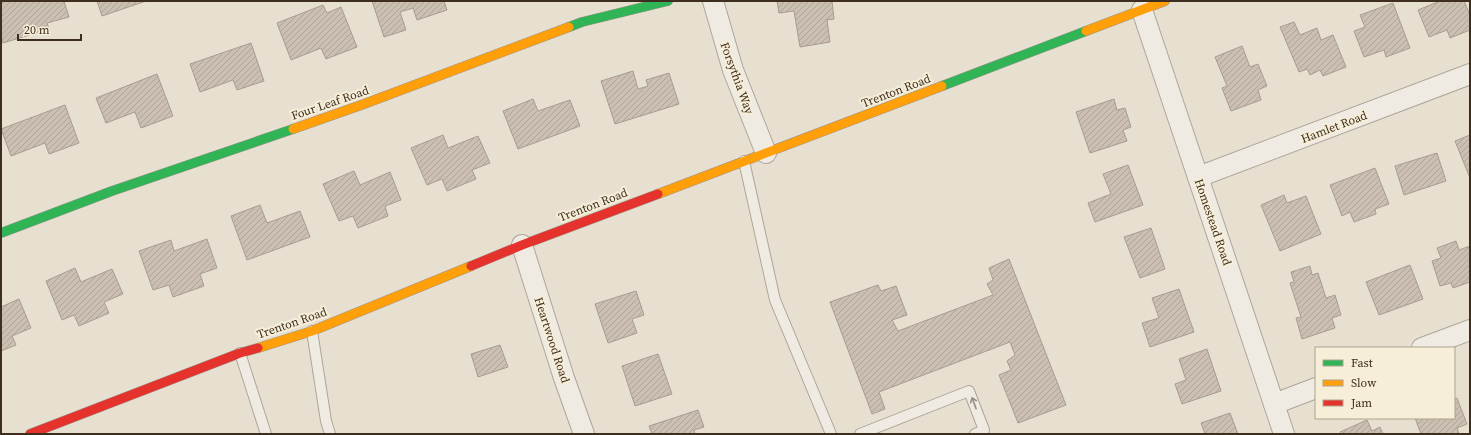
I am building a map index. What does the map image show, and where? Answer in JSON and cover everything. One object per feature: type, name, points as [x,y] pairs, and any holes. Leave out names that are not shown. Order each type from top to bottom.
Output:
[{"type":"main road","name":"Four Leaf Road","points":[[1,233],[112,191],[364,104],[582,22],[668,1]]},
{"type":"main road","name":"Trenton Road","points":[[30,434],[240,353],[312,331],[522,245],[1165,1]]},
{"type":"street","name":"Forsythia Way","points":[[712,1],[733,70],[766,153]]},
{"type":"street","name":"Homestead Road","points":[[1142,10],[1284,434]]},
{"type":"street","name":"Hamlet Road","points":[[1198,178],[1470,74]]},
{"type":"street","name":"Heartwood Road","points":[[522,245],[564,378],[584,434]]},
{"type":"street","points":[[1425,347],[1470,330]]},
{"type":"street","points":[[1274,404],[1315,388]]},
{"type":"lane","points":[[744,161],[775,300],[831,434]]},
{"type":"lane","points":[[312,331],[326,421],[330,434]]},
{"type":"lane","points":[[240,353],[266,434]]},
{"type":"lane","points":[[860,434],[969,391],[984,430],[975,434]]},
{"type":"building","points":[[1,1],[64,1],[69,17],[47,23],[49,29],[3,43],[1,37]]},
{"type":"building","points":[[97,1],[146,1],[102,16]]},
{"type":"building","points":[[372,1],[444,1],[447,10],[417,20],[413,8],[400,12],[406,30],[384,37]]},
{"type":"building","points":[[777,1],[832,1],[834,19],[827,20],[830,42],[800,47],[794,11],[779,13]]},
{"type":"building","points":[[1440,1],[1464,1],[1470,15],[1470,30],[1450,38],[1447,30],[1429,37],[1418,10]]},
{"type":"building","points":[[1393,3],[1410,48],[1386,57],[1384,50],[1364,57],[1354,31],[1365,27],[1360,15]]},
{"type":"building","points":[[323,5],[327,13],[341,7],[357,47],[326,59],[321,48],[291,60],[277,23]]},
{"type":"building","points":[[1294,22],[1300,35],[1317,28],[1321,40],[1333,35],[1346,67],[1323,76],[1320,70],[1310,75],[1307,69],[1299,72],[1280,27]]},
{"type":"building","points":[[251,43],[264,81],[237,90],[233,80],[200,92],[190,64]]},
{"type":"building","points":[[1242,46],[1250,67],[1258,64],[1267,86],[1258,90],[1261,100],[1231,111],[1222,88],[1227,86],[1215,57]]},
{"type":"building","points":[[633,71],[638,89],[648,86],[646,80],[669,73],[679,104],[615,124],[601,81]]},
{"type":"building","points":[[157,74],[173,116],[141,128],[135,112],[106,123],[96,98]]},
{"type":"building","points":[[533,99],[538,111],[570,100],[580,126],[518,149],[503,111]]},
{"type":"building","points":[[1114,99],[1117,110],[1125,108],[1131,127],[1123,130],[1127,141],[1090,153],[1076,112]]},
{"type":"building","points":[[65,105],[79,143],[49,154],[45,143],[11,156],[1,129]]},
{"type":"building","points":[[443,135],[448,148],[478,136],[490,163],[472,170],[476,179],[447,191],[442,179],[427,185],[411,148]]},
{"type":"building","points":[[1470,135],[1470,178],[1455,141]]},
{"type":"building","points":[[1437,153],[1446,181],[1404,195],[1395,166]]},
{"type":"building","points":[[1128,165],[1143,205],[1095,222],[1088,203],[1111,194],[1103,174]]},
{"type":"building","points":[[1375,168],[1389,204],[1375,209],[1376,214],[1354,222],[1350,212],[1342,216],[1330,185]]},
{"type":"building","points":[[354,171],[360,185],[390,172],[401,200],[385,206],[388,216],[358,228],[353,216],[339,221],[323,184]]},
{"type":"building","points":[[1284,195],[1287,203],[1306,196],[1321,234],[1280,251],[1261,205]]},
{"type":"building","points":[[260,205],[267,223],[300,211],[310,237],[247,260],[231,216]]},
{"type":"building","points":[[1151,228],[1165,269],[1140,278],[1124,237]]},
{"type":"building","points":[[207,239],[217,268],[200,274],[204,286],[173,297],[169,285],[153,290],[139,251],[171,240],[174,251]]},
{"type":"building","points":[[1456,241],[1459,250],[1470,246],[1470,282],[1453,288],[1451,283],[1440,286],[1432,261],[1441,258],[1437,248]]},
{"type":"building","points":[[1009,259],[1066,405],[1018,423],[999,375],[1011,370],[1007,361],[1015,355],[1010,342],[879,392],[885,409],[872,414],[830,302],[878,285],[881,291],[896,286],[907,315],[892,320],[898,331],[993,295],[987,284],[993,280],[989,268]]},
{"type":"building","points":[[1410,265],[1423,299],[1379,315],[1366,282]]},
{"type":"building","points":[[1310,266],[1312,275],[1318,273],[1326,298],[1335,295],[1341,315],[1332,318],[1335,328],[1302,339],[1296,318],[1301,317],[1290,283],[1294,282],[1291,272]]},
{"type":"building","points":[[75,268],[81,282],[112,269],[123,294],[104,302],[109,313],[79,326],[74,315],[62,320],[46,281]]},
{"type":"building","points":[[1179,289],[1194,332],[1150,347],[1142,323],[1159,318],[1152,298]]},
{"type":"building","points":[[636,291],[644,315],[632,319],[637,333],[608,343],[595,304]]},
{"type":"building","points":[[19,299],[31,328],[12,336],[16,345],[1,351],[1,307]]},
{"type":"building","points":[[500,345],[508,367],[478,377],[471,354]]},
{"type":"building","points":[[1207,349],[1221,391],[1182,404],[1175,384],[1186,380],[1179,359]]},
{"type":"building","points":[[658,354],[672,394],[635,406],[622,366]]},
{"type":"building","points":[[1457,398],[1467,424],[1457,428],[1459,434],[1421,434],[1415,419],[1455,419],[1455,399]]},
{"type":"building","points":[[698,410],[704,427],[694,430],[695,434],[652,434],[649,426]]},
{"type":"building","points":[[1230,413],[1238,434],[1205,434],[1201,423]]},
{"type":"building","points":[[1367,420],[1372,431],[1380,427],[1383,434],[1341,434],[1340,432]]},
{"type":"traffic: fast","points":[[569,27],[582,22],[668,1]]},
{"type":"traffic: fast","points":[[942,86],[1086,31]]},
{"type":"traffic: fast","points":[[1,233],[112,191],[293,129]]},
{"type":"traffic: slow","points":[[1086,31],[1165,1]]},
{"type":"traffic: slow","points":[[293,129],[569,27]]},
{"type":"traffic: slow","points":[[658,194],[942,86]]},
{"type":"traffic: slow","points":[[258,348],[312,331],[471,266]]},
{"type":"traffic: jam","points":[[471,266],[522,245],[658,194]]},
{"type":"traffic: jam","points":[[30,434],[240,353],[258,348]]}]
